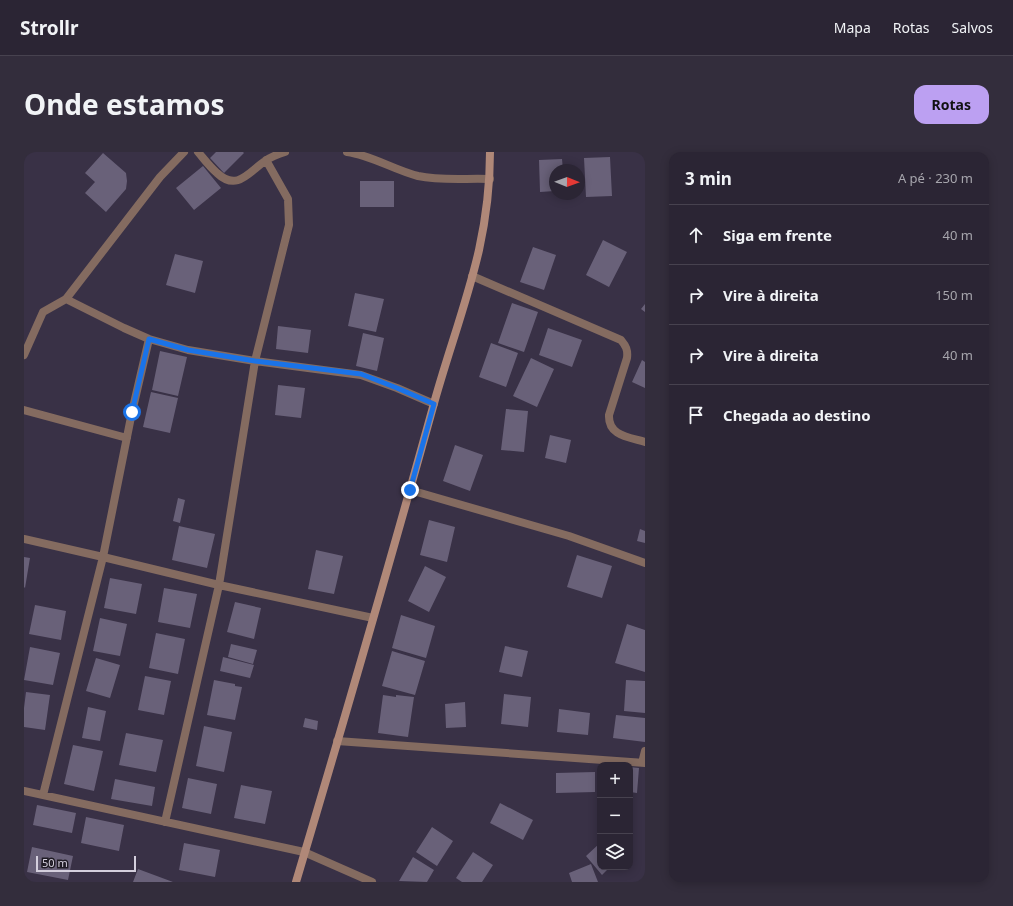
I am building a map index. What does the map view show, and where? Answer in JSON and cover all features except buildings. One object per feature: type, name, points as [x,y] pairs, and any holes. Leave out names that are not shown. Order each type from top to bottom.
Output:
[{"type":"main road","points":[[296,882],[472,276],[484,220],[490,179],[490,152]]},
{"type":"street","points":[[24,355],[43,312],[66,299],[160,177],[184,152]]},
{"type":"street","points":[[198,152],[218,174],[226,180],[233,182],[243,179],[266,160],[285,152]]},
{"type":"street","points":[[347,152],[419,176],[432,178],[490,179]]},
{"type":"street","points":[[165,822],[219,585],[255,361],[289,225],[288,199],[266,160]]},
{"type":"street","points":[[472,276],[621,340],[628,351],[609,415],[610,427],[620,434],[645,442]]},
{"type":"street","points":[[66,299],[149,339],[188,350],[255,361],[361,374],[434,404]]},
{"type":"street","points":[[43,795],[103,556],[126,438],[149,339]]},
{"type":"street","points":[[24,410],[126,438]]},
{"type":"street","points":[[410,490],[569,536],[645,563]]},
{"type":"street","points":[[24,539],[103,556],[219,585],[373,618]]},
{"type":"street","points":[[338,741],[643,763],[645,751]]},
{"type":"street","points":[[24,791],[304,852],[372,882]]},
{"type":"route","points":[[132,412],[149,339],[188,350],[255,361],[361,374],[434,404],[410,490]]}]
